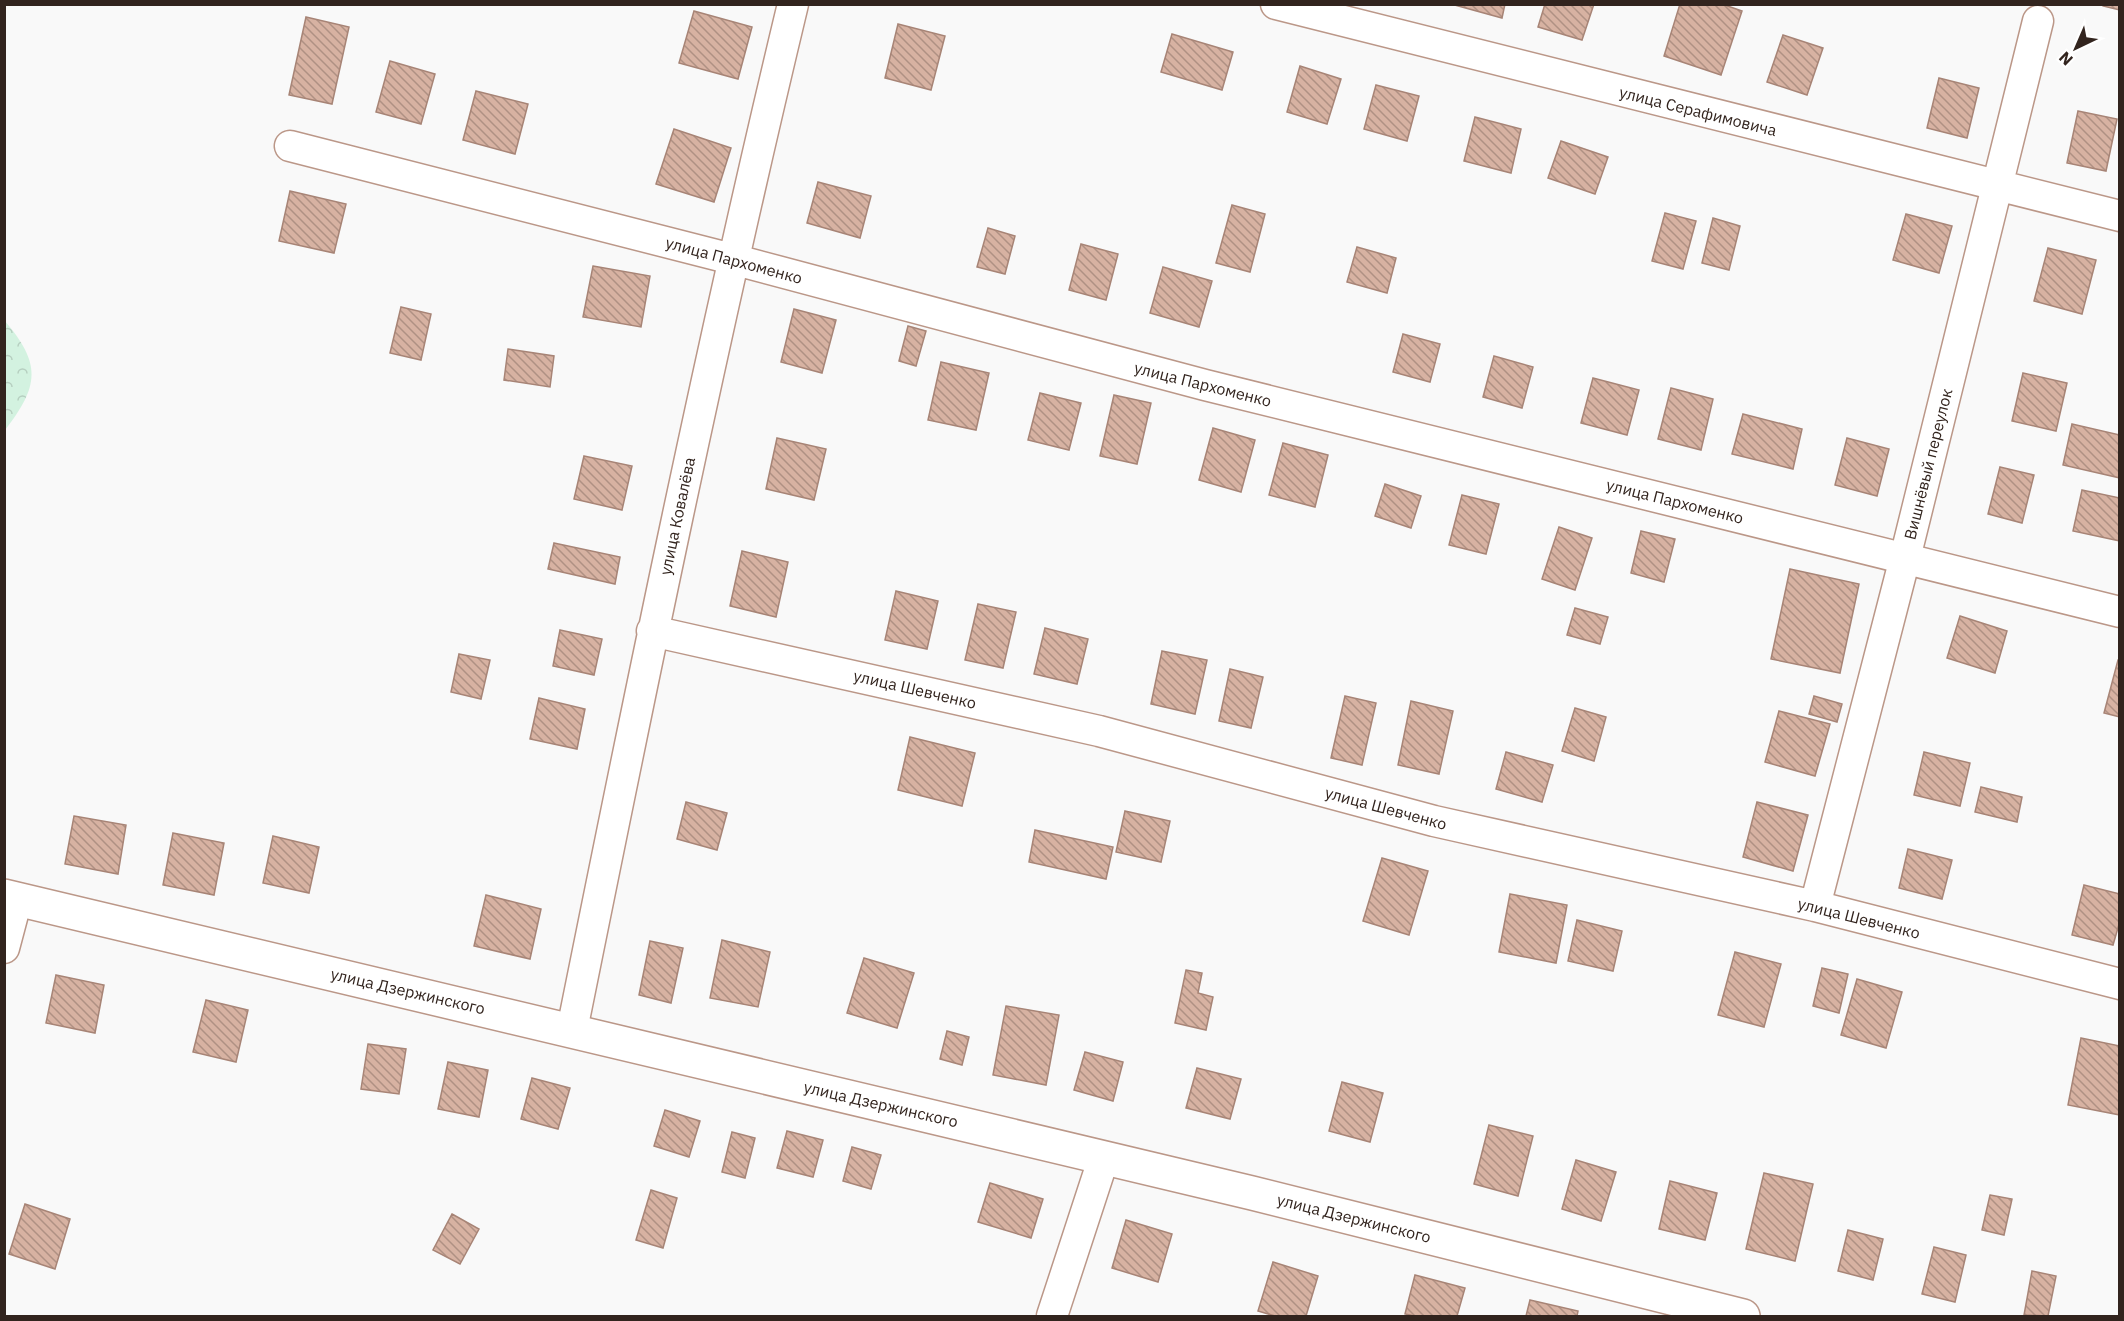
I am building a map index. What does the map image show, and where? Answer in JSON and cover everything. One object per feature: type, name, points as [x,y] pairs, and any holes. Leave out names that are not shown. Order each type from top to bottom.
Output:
[{"type":"street","name":"улица Ковалёва","points":[[572,1030],[652,630],[732,259],[794,4]]},
{"type":"street","name":"улица Серафимовича","points":[[1276,4],[2120,216]]},
{"type":"street","name":"Вишнёвый переулок","points":[[1815,906],[1905,558],[2038,21]]},
{"type":"street","name":"улица Пархоменко","points":[[290,146],[732,259],[1205,385],[2120,612]]},
{"type":"street","name":"улица Шевченко","points":[[652,630],[1099,731],[1434,821],[1815,906],[2120,984]]},
{"type":"street","name":"улица Дзержинского","points":[[4,948],[11,897],[1104,1157],[1743,1317]]},
{"type":"street","points":[[1052,1317],[1104,1157]]},
{"type":"green space","points":[[4,320],[25,350],[32,375],[25,400],[5,430]]},
{"type":"building","points":[[1451,4],[1505,4],[1502,18]]},
{"type":"building","points":[[1545,4],[1594,4],[1582,40],[1538,27]]},
{"type":"building","points":[[1680,4],[1722,4],[1742,11],[1721,75],[1664,56]]},
{"type":"building","points":[[2103,4],[2120,4],[2120,10],[2103,6]]},
{"type":"building","points":[[694,11],[752,27],[738,79],[679,63]]},
{"type":"building","points":[[306,17],[349,27],[332,104],[289,95]]},
{"type":"building","points":[[898,24],[945,36],[931,90],[885,78]]},
{"type":"building","points":[[1172,34],[1233,52],[1222,90],[1161,72]]},
{"type":"building","points":[[1783,35],[1823,48],[1807,95],[1767,82]]},
{"type":"building","points":[[390,61],[435,74],[421,124],[376,112]]},
{"type":"building","points":[[1300,66],[1341,79],[1327,124],[1287,112]]},
{"type":"building","points":[[1939,78],[1979,88],[1967,138],[1927,128]]},
{"type":"building","points":[[1376,85],[1419,96],[1407,141],[1364,129]]},
{"type":"building","points":[[476,91],[528,104],[515,154],[463,140]]},
{"type":"building","points":[[2078,111],[2117,119],[2106,171],[2067,163]]},
{"type":"building","points":[[1475,117],[1521,129],[1511,173],[1464,161]]},
{"type":"building","points":[[674,129],[731,148],[714,202],[656,184]]},
{"type":"building","points":[[1561,141],[1608,157],[1595,194],[1548,178]]},
{"type":"building","points":[[818,182],[871,196],[860,238],[807,223]]},
{"type":"building","points":[[290,191],[346,204],[334,253],[279,241]]},
{"type":"building","points":[[1232,205],[1265,214],[1250,272],[1216,263]]},
{"type":"building","points":[[1665,213],[1696,221],[1683,269],[1652,261]]},
{"type":"building","points":[[1906,214],[1952,226],[1939,273],[1893,260]]},
{"type":"building","points":[[1713,218],[1740,226],[1729,270],[1702,263]]},
{"type":"building","points":[[988,228],[1015,236],[1005,274],[977,267]]},
{"type":"building","points":[[1081,244],[1118,254],[1106,300],[1069,290]]},
{"type":"building","points":[[1357,247],[1396,258],[1387,293],[1347,282]]},
{"type":"building","points":[[2048,248],[2096,260],[2082,314],[2034,301]]},
{"type":"building","points":[[593,266],[650,276],[641,327],[583,317]]},
{"type":"building","points":[[1163,267],[1212,281],[1199,327],[1150,313]]},
{"type":"building","points":[[401,307],[431,314],[421,360],[390,353]]},
{"type":"building","points":[[794,309],[836,320],[822,373],[781,362]]},
{"type":"building","points":[[908,326],[926,331],[916,366],[899,361]]},
{"type":"building","points":[[1403,334],[1440,344],[1430,382],[1393,372]]},
{"type":"building","points":[[508,349],[554,356],[550,387],[504,380]]},
{"type":"building","points":[[1494,356],[1533,367],[1522,408],[1483,397]]},
{"type":"building","points":[[941,362],[989,373],[976,430],[928,420]]},
{"type":"building","points":[[2023,373],[2067,383],[2056,431],[2012,421]]},
{"type":"building","points":[[1593,378],[1639,390],[1627,435],[1581,423]]},
{"type":"building","points":[[1671,388],[1713,399],[1701,450],[1658,439]]},
{"type":"building","points":[[1040,393],[1081,403],[1069,450],[1028,440]]},
{"type":"building","points":[[1114,395],[1151,403],[1137,464],[1100,456]]},
{"type":"building","points":[[1743,414],[1802,429],[1793,469],[1732,454]]},
{"type":"building","points":[[2072,424],[2120,435],[2120,478],[2063,465]]},
{"type":"building","points":[[1213,428],[1255,440],[1241,492],[1199,480]]},
{"type":"building","points":[[777,438],[826,449],[814,500],[766,489]]},
{"type":"building","points":[[1847,438],[1889,449],[1877,496],[1835,485]]},
{"type":"building","points":[[1283,443],[1328,455],[1315,507],[1269,495]]},
{"type":"building","points":[[584,456],[632,466],[622,510],[574,499]]},
{"type":"building","points":[[2000,467],[2034,475],[2022,523],[1988,514]]},
{"type":"building","points":[[1385,484],[1421,496],[1411,528],[1375,516]]},
{"type":"building","points":[[2082,490],[2120,498],[2120,541],[2073,531]]},
{"type":"building","points":[[1462,495],[1499,504],[1486,554],[1449,545]]},
{"type":"building","points":[[1559,527],[1592,538],[1575,590],[1542,579]]},
{"type":"building","points":[[1641,531],[1675,539],[1664,582],[1631,573]]},
{"type":"building","points":[[554,543],[620,557],[615,584],[548,569]]},
{"type":"building","points":[[742,551],[788,562],[776,617],[730,606]]},
{"type":"building","points":[[1790,569],[1859,584],[1840,673],[1771,659]]},
{"type":"building","points":[[896,591],[938,601],[927,649],[885,640]]},
{"type":"building","points":[[978,604],[1016,612],[1003,668],[965,660]]},
{"type":"building","points":[[1575,608],[1608,617],[1600,644],[1567,635]]},
{"type":"building","points":[[1960,616],[2007,631],[1995,673],[1947,658]]},
{"type":"building","points":[[1045,628],[1088,639],[1077,684],[1034,674]]},
{"type":"building","points":[[560,630],[602,639],[594,675],[553,666]]},
{"type":"building","points":[[1162,651],[1207,660],[1195,714],[1151,704]]},
{"type":"building","points":[[459,654],[490,660],[481,699],[451,692]]},
{"type":"building","points":[[2118,660],[2120,660],[2120,717],[2104,713]]},
{"type":"building","points":[[1230,669],[1263,677],[1251,728],[1219,721]]},
{"type":"building","points":[[1345,696],[1376,703],[1362,765],[1331,758]]},
{"type":"building","points":[[1814,696],[1842,704],[1837,722],[1809,714]]},
{"type":"building","points":[[539,698],[585,709],[577,749],[530,739]]},
{"type":"building","points":[[1411,701],[1453,711],[1439,774],[1398,765]]},
{"type":"building","points":[[1575,708],[1606,717],[1594,761],[1562,751]]},
{"type":"building","points":[[1779,711],[1830,724],[1815,776],[1765,762]]},
{"type":"building","points":[[910,737],[975,753],[962,806],[898,790]]},
{"type":"building","points":[[1506,752],[1553,765],[1542,802],[1496,789]]},
{"type":"building","points":[[1924,752],[1970,763],[1960,806],[1914,795]]},
{"type":"building","points":[[1981,787],[2022,797],[2017,822],[1975,812]]},
{"type":"building","points":[[686,802],[727,813],[717,850],[677,839]]},
{"type":"building","points":[[1757,802],[1808,815],[1793,871],[1743,857]]},
{"type":"building","points":[[1125,811],[1170,821],[1161,862],[1116,852]]},
{"type":"building","points":[[74,816],[126,825],[118,874],[65,864]]},
{"type":"building","points":[[1035,830],[1113,847],[1106,879],[1029,862]]},
{"type":"building","points":[[173,833],[224,843],[214,895],[163,885]]},
{"type":"building","points":[[273,836],[319,847],[309,893],[263,883]]},
{"type":"building","points":[[1908,849],[1952,860],[1942,899],[1899,888]]},
{"type":"building","points":[[1382,858],[1428,871],[1409,935],[1363,921]]},
{"type":"building","points":[[2084,885],[2120,894],[2120,921],[2113,945],[2072,935]]},
{"type":"building","points":[[1510,894],[1567,905],[1556,963],[1499,952]]},
{"type":"building","points":[[486,895],[541,909],[530,959],[474,946]]},
{"type":"building","points":[[1577,920],[1622,931],[1613,971],[1568,961]]},
{"type":"building","points":[[722,940],[770,952],[758,1007],[710,998]]},
{"type":"building","points":[[650,941],[683,948],[671,1003],[639,995]]},
{"type":"building","points":[[1735,952],[1781,964],[1764,1027],[1718,1015]]},
{"type":"building","points":[[864,958],[914,973],[897,1028],[847,1013]]},
{"type":"building","points":[[1822,968],[1848,974],[1839,1013],[1813,1006]]},
{"type":"building","points":[[1186,970],[1202,973],[1198,993],[1213,997],[1206,1030],[1175,1023]]},
{"type":"building","points":[[56,975],[104,985],[95,1033],[46,1023]]},
{"type":"building","points":[[1857,979],[1902,992],[1886,1048],[1841,1035]]},
{"type":"building","points":[[206,1000],[248,1010],[236,1062],[193,1052]]},
{"type":"building","points":[[1006,1006],[1059,1015],[1046,1085],[993,1075]]},
{"type":"building","points":[[947,1031],[969,1037],[962,1065],[940,1059]]},
{"type":"building","points":[[2081,1038],[2120,1046],[2120,1115],[2068,1105]]},
{"type":"building","points":[[368,1044],[406,1049],[399,1094],[361,1089]]},
{"type":"building","points":[[1085,1052],[1123,1062],[1113,1101],[1074,1090]]},
{"type":"building","points":[[448,1062],[488,1070],[479,1117],[438,1109]]},
{"type":"building","points":[[1197,1068],[1241,1079],[1230,1119],[1186,1108]]},
{"type":"building","points":[[532,1078],[570,1088],[558,1129],[521,1119]]},
{"type":"building","points":[[1342,1082],[1383,1093],[1370,1142],[1329,1131]]},
{"type":"building","points":[[665,1110],[700,1121],[689,1157],[654,1146]]},
{"type":"building","points":[[1489,1125],[1533,1136],[1518,1196],[1474,1184]]},
{"type":"building","points":[[787,1131],[823,1140],[813,1177],[777,1168]]},
{"type":"building","points":[[732,1132],[755,1138],[745,1178],[722,1172]]},
{"type":"building","points":[[852,1147],[881,1155],[871,1189],[843,1181]]},
{"type":"building","points":[[1576,1160],[1616,1172],[1601,1221],[1562,1209]]},
{"type":"building","points":[[1764,1173],[1813,1184],[1795,1261],[1746,1249]]},
{"type":"building","points":[[1670,1181],[1717,1193],[1705,1240],[1659,1229]]},
{"type":"building","points":[[990,1183],[1043,1199],[1031,1238],[978,1222]]},
{"type":"building","points":[[651,1190],[677,1198],[663,1248],[636,1240]]},
{"type":"building","points":[[1990,1195],[2012,1199],[2004,1235],[1982,1230]]},
{"type":"building","points":[[25,1204],[70,1219],[55,1269],[9,1254]]},
{"type":"building","points":[[452,1214],[479,1229],[460,1264],[433,1250]]},
{"type":"building","points":[[1126,1220],[1172,1234],[1158,1282],[1112,1268]]},
{"type":"building","points":[[1848,1230],[1883,1239],[1873,1280],[1838,1271]]},
{"type":"building","points":[[1934,1247],[1966,1255],[1955,1302],[1922,1294]]},
{"type":"building","points":[[1273,1262],[1318,1276],[1306,1316],[1275,1316],[1258,1311]]},
{"type":"building","points":[[2032,1271],[2056,1276],[2048,1316],[2024,1315]]},
{"type":"building","points":[[1415,1275],[1465,1288],[1457,1316],[1405,1314]]},
{"type":"building","points":[[1530,1300],[1578,1311],[1577,1316],[1526,1316]]}]
